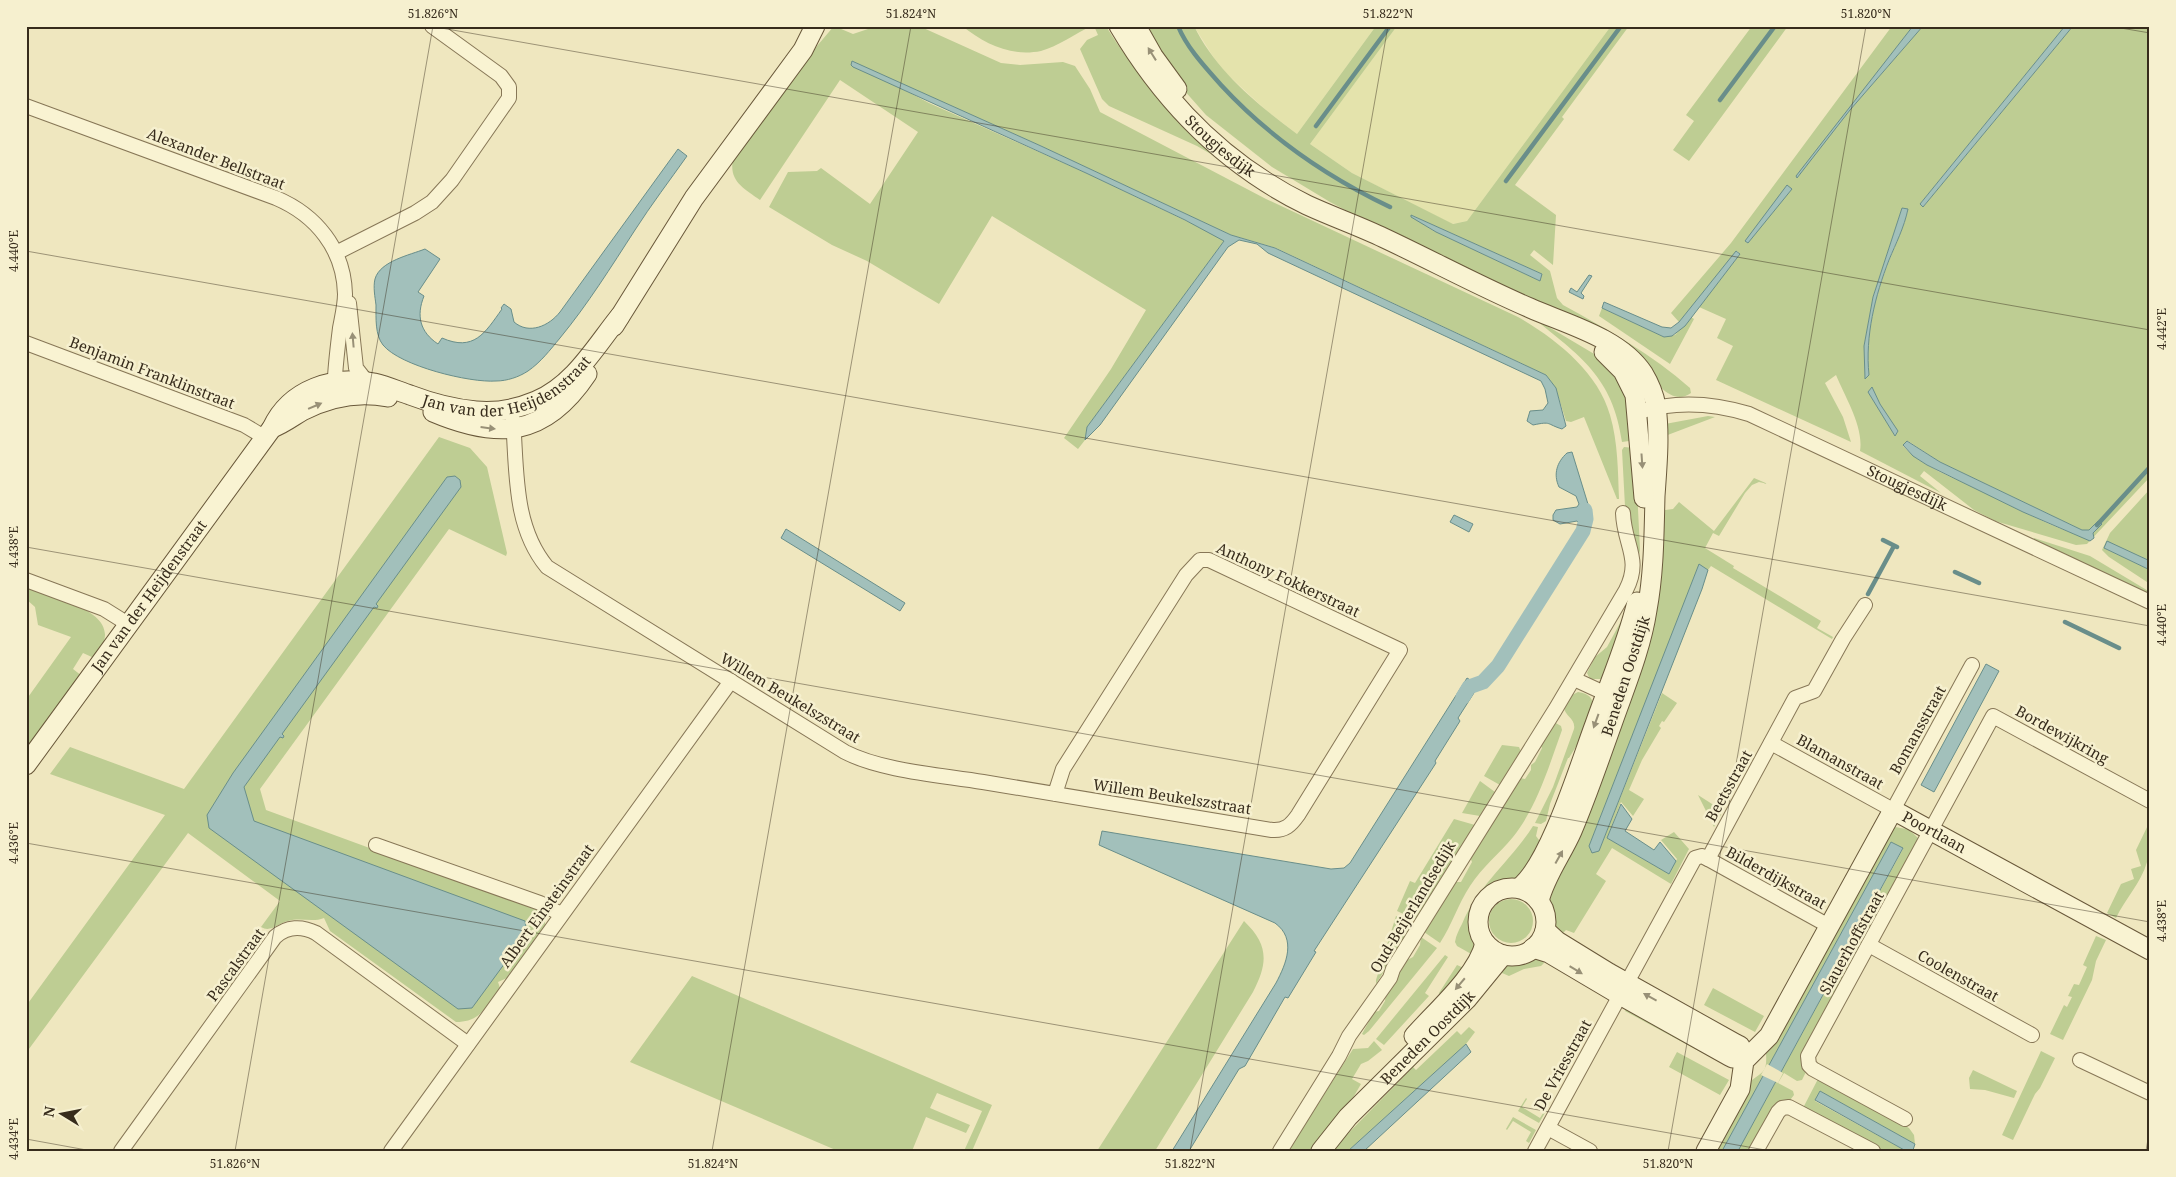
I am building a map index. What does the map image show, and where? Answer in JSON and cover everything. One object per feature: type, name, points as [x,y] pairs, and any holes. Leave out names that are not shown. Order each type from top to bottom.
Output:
[{"type":"street","points":[[336,253],[415,213],[432,202],[452,180],[509,98],[509,87],[501,76],[432,26]]},
{"type":"street","name":"Jan van der Heijdenstraat","points":[[26,764],[268,432],[281,411],[293,399],[312,389],[336,382],[398,400],[450,419],[478,427],[494,429],[514,428],[538,421],[564,404],[590,370],[620,316],[694,198],[803,50],[815,26]]},
{"type":"street","name":"Jan van der Heijdenstraat","points":[[803,50],[829,26]]},
{"type":"street","name":"Stougjesdijk","points":[[1119,26],[1149,74],[1181,113],[1207,138],[1236,161],[1285,193],[1308,205],[1354,223],[1530,308],[1570,323],[1624,354],[1644,374],[1647,410],[1681,405],[1718,407],[1759,418],[2150,602]]},
{"type":"street","name":"Stougjesdijk","points":[[1136,26],[1170,80],[1200,115],[1259,162],[1354,223]]},
{"type":"street","name":"Alexander Bellstraat","points":[[26,106],[286,202],[314,222],[336,253],[343,270],[345,295],[337,355],[336,382]]},
{"type":"street","name":"Alexander Bellstraat","points":[[345,295],[350,305],[360,389]]},
{"type":"street","name":"Jan van der Heijdenstraat","points":[[268,432],[322,403],[360,389],[384,386],[426,401],[468,410],[488,412],[512,409],[537,400],[564,385],[620,316]]},
{"type":"street","name":"Benjamin Franklinstraat","points":[[26,343],[244,425],[268,432]]},
{"type":"street","name":"Willem Beukelszstraat","points":[[512,409],[520,507],[528,536],[544,564],[554,572],[859,758],[898,768],[1272,830],[1283,830],[1292,824]]},
{"type":"street","name":"Beneden Oostdijk","points":[[1519,888],[1530,876],[1554,832],[1613,698],[1640,644],[1649,597],[1657,456],[1647,410]]},
{"type":"street","name":"Oud-Beijerlandsedijk","points":[[1280,1151],[1339,1056],[1349,1036],[1388,983],[1393,969],[1574,679],[1632,578],[1633,559],[1625,531],[1623,513]]},
{"type":"street","name":"Anthony Fokkerstraat","points":[[1055,794],[1063,770],[1186,575],[1197,562],[1207,559],[1400,650],[1292,824]]},
{"type":"street","points":[[26,580],[104,609],[128,624]]},
{"type":"street","name":"Beetsstraat","points":[[1708,859],[1795,698],[1814,692],[1843,639],[1865,605]]},
{"type":"street","name":"Bomansstraat","points":[[1893,810],[1972,665]]},
{"type":"street","points":[[1574,679],[1613,698]]},
{"type":"street","name":"Albert Einsteinstraat","points":[[391,1151],[731,681]]},
{"type":"street","name":"Beneden Oostdijk","points":[[1539,901],[1542,888],[1566,846],[1575,824],[1613,698]]},
{"type":"street","name":"Bordewijkring","points":[[1932,831],[1994,716],[2150,801]]},
{"type":"street","name":"Blamanstraat","points":[[1771,743],[1893,810]]},
{"type":"street","name":"Poortlaan","points":[[1746,1058],[1769,1036],[1893,810],[2150,950]]},
{"type":"street","name":"Slauerhoffstraat","points":[[1905,1120],[1814,1070],[1809,1065],[1809,1055],[1932,831]]},
{"type":"street","points":[[376,845],[540,903],[561,914]]},
{"type":"street","points":[[1623,989],[1695,858],[1702,856],[1708,859]]},
{"type":"street","name":"Bilderdijkstraat","points":[[1708,859],[1829,926]]},
{"type":"street","points":[[1519,888],[1530,893],[1539,901],[1545,913],[1545,930],[1539,942],[1533,948],[1519,955],[1504,955],[1492,950],[1485,943],[1480,935],[1477,922],[1481,905],[1486,898],[1497,890],[1519,888]]},
{"type":"street","name":"Pascalstraat","points":[[121,1151],[275,937],[291,929],[302,928],[316,932],[468,1044]]},
{"type":"street","points":[[1545,930],[1557,941],[1623,989],[1734,1058],[1746,1058],[1743,1064],[1740,1089],[1706,1151]]},
{"type":"street","name":"Beneden Oostdijk","points":[[1348,1117],[1362,1092],[1465,978],[1479,958],[1485,943]]},
{"type":"street","name":"Coolenstraat","points":[[1869,945],[2032,1036]]},
{"type":"street","points":[[1533,948],[1549,953],[1623,989]]},
{"type":"street","name":"Beneden Oostdijk","points":[[1321,1151],[1348,1117],[1467,999],[1504,955]]},
{"type":"street","name":"De Vriesstraat","points":[[1535,1151],[1623,989]]},
{"type":"street","points":[[2080,1060],[2150,1093]]},
{"type":"street","points":[[1756,1151],[1779,1110],[1784,1107],[1794,1108],[1873,1151]]},
{"type":"street","points":[[1548,1128],[1590,1151]]},
{"type":"green space","points":[[834,26],[853,34],[877,26],[919,26],[1001,63],[1020,65],[1063,62],[1075,66],[1090,89],[1100,112],[1266,199],[1518,317],[1561,346],[1574,358],[1586,371],[1604,399],[1615,436],[1619,499],[1617,499],[1584,417],[1571,422],[1566,421],[1556,389],[1546,375],[1276,248],[1231,235],[1041,146],[852,62],[929,103],[1086,173],[1222,238],[1224,241],[1087,427],[1085,440],[1078,449],[1064,438],[1111,369],[1146,310],[992,216],[939,304],[867,261],[832,245],[769,207],[788,172],[817,171],[821,168],[870,204],[918,132],[840,80],[760,200],[742,187],[734,177],[732,164],[734,155]]},
{"type":"green space","points":[[962,26],[1091,26],[1041,51],[1019,52],[999,48]]},
{"type":"green space","points":[[1094,26],[1106,26],[1118,45],[1145,79],[1221,160],[1197,146],[1109,106],[1102,99],[1080,49],[1087,40],[1098,35]]},
{"type":"green space","points":[[1143,26],[1194,26],[1214,58],[1239,86],[1297,134],[1376,26],[1397,26],[1310,144],[1352,173],[1453,224],[1467,221],[1611,26],[1629,26],[1515,185],[1556,215],[1553,265],[1534,250],[1530,255],[1550,271],[1557,298],[1563,305],[1645,353],[1690,388],[1691,393],[1678,397],[1666,392],[1647,371],[1330,202],[1272,167],[1206,115],[1175,80]],"holes":[[[1411,215],[1542,274],[1540,281],[1432,230]]]},
{"type":"green space","points":[[1194,26],[1376,26],[1297,134],[1267,111],[1227,74],[1214,58]]},
{"type":"green space","points":[[1397,26],[1611,26],[1467,221],[1452,224],[1352,173],[1310,144]]},
{"type":"green space","points":[[1752,26],[1788,26],[1689,161],[1673,150],[1694,121],[1686,115]]},
{"type":"green space","points":[[1892,26],[1913,26],[1797,177],[1850,110],[1923,26],[2065,26],[1920,204],[1923,207],[2073,26],[2150,26],[2150,477],[2087,544],[2076,545],[1995,521],[1974,510],[1924,471],[1920,476],[1941,493],[1860,451],[1857,422],[1836,375],[1825,383],[1843,417],[1851,442],[1716,380],[1733,346],[1717,338],[1726,319],[1699,307],[1740,254],[1737,251],[1679,322],[1671,313],[1731,243]],"holes":[[[1902,208],[1908,210],[1875,302],[1868,346],[1869,375],[1865,379],[1864,346],[1873,297]],[[1872,388],[1898,431],[1895,436],[1868,392]],[[1908,441],[1940,462],[2082,530],[2089,530],[2098,521],[2089,539],[2061,529],[1929,466],[1903,446]]]},
{"type":"green space","points":[[1602,308],[1664,337],[1675,335],[1691,317],[1694,319],[1670,364],[1599,316]]},
{"type":"green space","points":[[1532,317],[1606,361],[1629,393],[1636,440],[1622,442],[1618,420],[1611,401],[1592,370],[1565,344]]},
{"type":"green space","points":[[1708,416],[1715,417],[1665,436],[1665,424]]},
{"type":"green space","points":[[439,437],[470,448],[487,467],[507,553],[506,556],[449,529],[260,789],[266,810],[539,910],[541,912],[535,919],[538,921],[543,915],[545,926],[507,978],[498,982],[500,988],[483,1012],[472,1019],[456,1022],[330,931],[324,918],[293,920],[268,929],[261,927],[280,901],[188,833],[26,1053],[26,1006],[165,815],[50,774],[70,747],[184,789]]},
{"type":"green space","points":[[1624,447],[1635,448],[1640,550],[1638,561],[1626,525],[1622,450]]},
{"type":"green space","points":[[1754,478],[1768,484],[1759,482],[1752,485],[1745,493],[1719,536],[1713,533],[1705,548],[1734,566],[1733,568],[1821,621],[1817,628],[1833,637],[1832,639],[1711,566],[1708,570],[1699,565],[1589,846],[1592,852],[1599,851],[1662,693],[1677,703],[1659,726],[1661,728],[1642,760],[1629,790],[1644,799],[1633,816],[1621,802],[1607,838],[1669,874],[1677,859],[1661,840],[1674,832],[1689,849],[1671,884],[1612,848],[1596,874],[1606,881],[1574,933],[1566,930],[1559,937],[1548,908],[1549,883],[1626,700],[1658,511],[1673,509],[1679,502],[1714,531]]},
{"type":"green space","points":[[2150,489],[2150,561],[2107,542],[2104,548],[2150,570],[2150,584],[2109,557],[2102,550],[2110,533]]},
{"type":"green space","points":[[2034,538],[2090,556],[2150,592],[2150,595],[2034,540]]},
{"type":"green space","points":[[26,588],[63,600],[90,612],[99,620],[104,630],[104,641],[94,658],[83,653],[73,669],[82,676],[26,752],[26,700],[71,637],[38,625],[35,607],[26,599]]},
{"type":"green space","points":[[1634,600],[1610,671],[1601,679],[1590,679],[1587,673],[1595,657],[1607,647],[1626,612],[1626,602]]},
{"type":"green space","points":[[1578,692],[1588,695],[1593,702],[1590,720],[1579,742],[1568,758],[1550,804],[1546,821],[1541,824],[1535,823],[1553,787],[1574,729],[1572,720],[1564,708],[1572,695]]},
{"type":"green space","points":[[1554,722],[1561,726],[1562,730],[1542,786],[1529,813],[1513,837],[1470,886],[1440,943],[1424,932],[1454,882],[1461,882],[1472,862],[1470,857],[1520,778],[1525,779],[1531,770],[1531,765],[1535,762],[1542,748],[1540,745]]},
{"type":"green space","points":[[1502,745],[1519,747],[1521,752],[1500,785],[1484,776]]},
{"type":"green space","points":[[1480,781],[1495,792],[1480,816],[1462,813]]},
{"type":"green space","points":[[1698,795],[1723,811],[1714,827]]},
{"type":"green space","points":[[1454,819],[1475,825],[1416,920],[1397,911],[1410,881],[1415,883]]},
{"type":"green space","points":[[2149,823],[2147,862],[2141,877],[2116,918],[2107,913],[2121,884],[2134,879],[2131,869],[2141,866],[2136,850]]},
{"type":"green space","points":[[1533,826],[1538,827],[1536,836],[1539,840],[1544,841],[1530,870],[1513,880],[1490,887],[1477,901],[1473,920],[1473,955],[1457,946],[1455,942],[1459,930],[1477,897]]},
{"type":"green space","points":[[1890,826],[1906,829],[1920,840],[1802,1080],[1797,1081],[1784,1073],[1778,1083],[1793,1091],[1794,1095],[1750,1151],[1738,1151],[1903,849],[1891,842],[1722,1151],[1713,1151],[1752,1080],[1764,1070],[1766,1053]]},
{"type":"green space","points":[[1515,899],[1527,905],[1532,913],[1532,929],[1527,937],[1519,942],[1507,943],[1495,937],[1490,929],[1489,917],[1495,905],[1503,900]]},
{"type":"green space","points":[[1396,916],[1413,925],[1376,984],[1376,980]]},
{"type":"green space","points":[[1244,921],[1262,946],[1264,955],[1258,982],[1155,1151],[1097,1151]]},
{"type":"green space","points":[[2096,936],[2106,940],[2096,961],[2092,980],[2063,1040],[2050,1034],[2064,1005],[2067,1007],[2072,997],[2068,996],[2074,984],[2079,985],[2087,967],[2083,965]]},
{"type":"green space","points":[[1421,937],[1437,948],[1369,1031],[1364,1035],[1362,1034],[1374,1012],[1379,1011],[1385,1001],[1386,992],[1407,960],[1413,957],[1420,945]]},
{"type":"green space","points":[[1445,955],[1448,957],[1425,993],[1429,996],[1384,1045],[1376,1039]]},
{"type":"green space","points":[[1540,958],[1544,963],[1541,966],[1524,969],[1509,976],[1495,970],[1514,960]]},
{"type":"green space","points":[[1457,965],[1466,969],[1440,995],[1439,993]]},
{"type":"green space","points":[[692,976],[992,1105],[972,1151],[964,1151],[982,1111],[937,1093],[930,1108],[970,1125],[966,1133],[926,1117],[912,1151],[838,1151],[630,1062]]},
{"type":"green space","points":[[1713,988],[1764,1016],[1755,1032],[1704,1005]]},
{"type":"green space","points":[[1628,1005],[1724,1057],[1721,1063],[1625,1011]]},
{"type":"green space","points":[[1469,1027],[1475,1032],[1466,1044],[1348,1151],[1331,1151],[1413,1067],[1416,1070],[1457,1031],[1461,1035]]},
{"type":"green space","points":[[1374,1041],[1382,1050],[1361,1064],[1352,1079],[1361,1084],[1312,1151],[1288,1151],[1353,1049],[1368,1048]]},
{"type":"green space","points":[[2041,1051],[2055,1058],[2013,1140],[2002,1135]]},
{"type":"green space","points":[[1677,1052],[1729,1080],[1720,1095],[1669,1067]]},
{"type":"green space","points":[[1973,1070],[2017,1091],[2014,1098],[1985,1090],[1970,1089],[1969,1078]]},
{"type":"green space","points":[[1818,1079],[1909,1128],[1914,1135],[1915,1144],[1820,1091],[1815,1101],[1906,1151],[1881,1151],[1803,1108]]},
{"type":"green space","points":[[1526,1098],[1522,1107],[1540,1118],[1546,1111],[1539,1123],[1518,1111]]},
{"type":"green space","points":[[1513,1117],[1536,1130],[1529,1143],[1526,1141],[1531,1132],[1513,1121],[1506,1129]]},
{"type":"water","points":[[1913,26],[1923,26],[1850,110],[1797,178],[1796,176]]},
{"type":"water","points":[[2065,26],[2073,26],[1923,207],[1920,204]]},
{"type":"water","points":[[852,61],[1041,146],[1231,235],[1275,248],[1546,375],[1556,388],[1566,426],[1562,429],[1546,423],[1533,425],[1527,421],[1530,411],[1543,410],[1548,403],[1541,381],[1268,253],[1257,244],[1239,240],[1228,247],[1100,425],[1085,440],[1087,427],[1224,241],[1185,220],[1086,173],[853,67],[851,65]]},
{"type":"water","points":[[678,149],[687,156],[647,211],[580,312],[545,356],[528,371],[517,377],[496,381],[453,376],[404,360],[392,353],[380,341],[374,289],[375,279],[378,273],[389,263],[425,249],[440,259],[418,292],[424,296],[420,317],[427,334],[438,344],[442,338],[462,343],[478,338],[490,326],[504,304],[511,309],[514,322],[520,326],[532,328],[545,325],[560,312]]},
{"type":"water","points":[[1787,185],[1792,189],[1748,243],[1745,241]]},
{"type":"water","points":[[1902,208],[1908,209],[1875,302],[1868,346],[1869,375],[1865,379],[1864,346],[1873,297]]},
{"type":"water","points":[[1411,215],[1542,274],[1540,281],[1436,232],[1411,217]]},
{"type":"water","points":[[1736,251],[1740,254],[1685,326],[1672,336],[1664,337],[1602,308],[1604,302],[1662,327],[1671,328],[1679,322]]},
{"type":"water","points":[[1589,275],[1592,276],[1581,293],[1584,296],[1583,299],[1569,292],[1571,288],[1577,292]]},
{"type":"water","points":[[1872,387],[1880,404],[1898,431],[1895,436],[1868,392]]},
{"type":"water","points":[[1907,441],[1940,462],[2082,530],[2089,530],[2098,521],[2102,524],[2093,533],[2094,538],[2090,541],[2023,512],[1927,465],[1913,456],[1903,445]]},
{"type":"water","points":[[1572,452],[1591,514],[1591,520],[1586,530],[1577,521],[1560,524],[1553,520],[1556,510],[1577,507],[1579,504],[1576,496],[1559,487],[1556,477],[1557,468],[1561,460],[1567,453]]},
{"type":"water","points":[[455,476],[460,480],[461,487],[376,604],[377,608],[374,607],[282,734],[283,738],[280,737],[244,787],[254,821],[525,921],[527,933],[472,1008],[458,1009],[209,828],[207,815],[233,773],[447,477]]},
{"type":"water","points":[[1454,515],[1473,524],[1469,532],[1450,522]]},
{"type":"water","points":[[786,529],[905,603],[900,611],[781,538]]},
{"type":"water","points":[[2107,541],[2150,561],[2150,570],[2104,548]]},
{"type":"water","points":[[1699,564],[1708,570],[1702,589],[1599,851],[1592,853],[1589,846]]},
{"type":"water","points":[[1986,664],[1999,671],[1934,792],[1921,785]]},
{"type":"water","points":[[1467,678],[1479,685],[1458,718],[1460,721],[1435,761],[1436,763],[1314,951],[1316,952],[1288,998],[1285,997],[1245,1066],[1239,1069],[1189,1151],[1172,1151],[1276,983],[1286,960],[1288,944],[1282,929],[1275,923],[1099,845],[1102,831],[1331,869],[1344,868],[1350,863]]},
{"type":"water","points":[[1621,804],[1632,819],[1625,831],[1654,850],[1660,842],[1676,861],[1669,874],[1607,838]]},
{"type":"water","points":[[1891,842],[1903,848],[1738,1151],[1722,1151]]},
{"type":"water","points":[[1466,1044],[1471,1052],[1364,1151],[1348,1151]]},
{"type":"water","points":[[1820,1091],[1915,1144],[1913,1150],[1906,1151],[1815,1100]]},
{"type":"pier","points":[[1767,1064],[1783,1073],[1778,1083],[1761,1075]]},
{"type":"waterway","points":[[1178,26],[1191,50],[1221,85],[1259,122],[1299,154],[1343,182],[1390,207]]},
{"type":"waterway","points":[[1316,126],[1390,26]]},
{"type":"waterway","points":[[1506,181],[1621,26]]},
{"type":"waterway","points":[[1720,100],[1775,26]]},
{"type":"waterway","points":[[2097,525],[2150,467]]},
{"type":"waterway","points":[[1463,697],[1469,687],[1483,682],[1498,666],[1583,531],[1586,519],[1585,510]]},
{"type":"waterway","points":[[1883,540],[1897,547]]},
{"type":"waterway","points":[[1868,594],[1894,546]]},
{"type":"waterway","points":[[1955,572],[1979,583]]},
{"type":"waterway","points":[[2065,622],[2119,648]]}]
